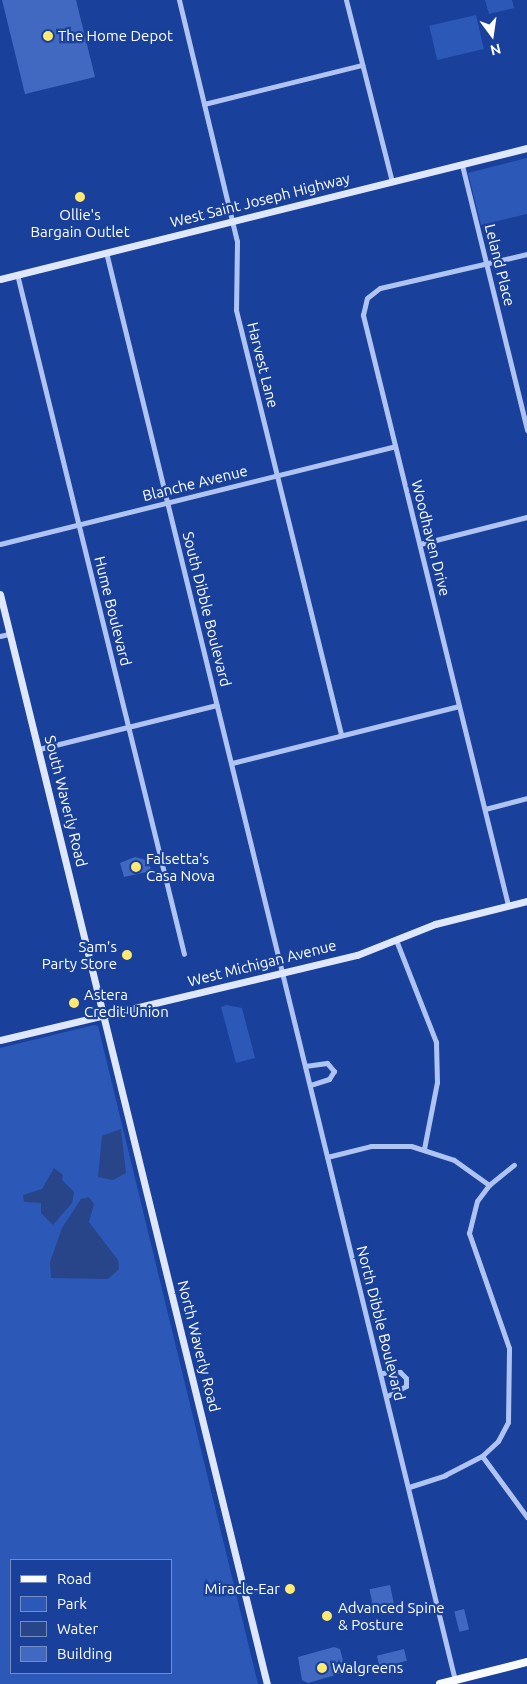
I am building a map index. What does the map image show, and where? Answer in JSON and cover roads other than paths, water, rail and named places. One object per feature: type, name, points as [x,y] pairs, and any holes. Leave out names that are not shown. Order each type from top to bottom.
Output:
[{"type":"main road","name":"West Saint Joseph Highway","points":[[0,279],[527,148]]},
{"type":"main road","name":"South Waverly Road","points":[[0,594],[105,1015]]},
{"type":"main road","name":"West Michigan Avenue","points":[[0,1040],[357,955],[435,924],[527,901]]},
{"type":"main road","name":"North Waverly Road","points":[[105,1015],[267,1684]]},
{"type":"main road","points":[[440,1684],[527,1662]]},
{"type":"street","name":"Harvest Lane","points":[[179,0],[233,221],[238,249],[236,310],[341,735]]},
{"type":"street","points":[[346,0],[392,182]]},
{"type":"street","points":[[204,104],[362,65]]},
{"type":"street","name":"Leland Place","points":[[462,164],[527,430]]},
{"type":"street","name":"South Dibble Boulevard","points":[[106,252],[284,972]]},
{"type":"street","name":"Woodhaven Drive","points":[[508,905],[364,315],[367,298],[380,288],[527,254]]},
{"type":"street","name":"Hume Boulevard","points":[[17,274],[184,954]]},
{"type":"street","name":"Blanche Avenue","points":[[0,544],[395,446]]},
{"type":"street","points":[[420,544],[527,517]]},
{"type":"street","points":[[0,636],[9,634]]},
{"type":"street","points":[[39,749],[217,705]]},
{"type":"street","points":[[232,763],[459,706]]},
{"type":"street","points":[[485,809],[527,798]]},
{"type":"street","points":[[396,940],[436,1042],[437,1082],[424,1149]]},
{"type":"street","name":"North Dibble Boulevard","points":[[284,972],[305,1066],[455,1680]]},
{"type":"street","points":[[305,1066],[327,1063],[334,1071],[328,1080],[310,1086]]},
{"type":"street","points":[[327,1157],[388,1145],[424,1149],[469,1168],[489,1185]]},
{"type":"street","points":[[409,1487],[445,1475],[482,1456],[504,1432],[510,1400],[505,1332],[469,1233],[472,1213],[489,1185],[514,1165]]},
{"type":"street","points":[[381,1373],[400,1372],[406,1378],[406,1386],[386,1396]]},
{"type":"street","points":[[482,1456],[526,1513]]},
{"type":"water","points":[[121,1129],[126,1173],[113,1180],[98,1177],[102,1136]]},
{"type":"water","points":[[54,1168],[63,1175],[62,1180],[74,1192],[72,1203],[53,1225],[41,1213],[41,1203],[24,1202],[23,1195],[42,1189]]},
{"type":"water","points":[[89,1197],[94,1204],[89,1222],[118,1260],[119,1269],[108,1279],[51,1278],[50,1262],[62,1228],[81,1199]]},
{"type":"place","name":"The Home Depot","points":[[48,36]]},
{"type":"place","name":"Ollie's Bargain Outlet","points":[[80,197]]},
{"type":"place","name":"Falsetta's Casa Nova","points":[[136,867]]},
{"type":"place","name":"Sam's Party Store","points":[[127,955]]},
{"type":"place","name":"Astera Credit Union","points":[[74,1003]]},
{"type":"place","name":"Miracle-Ear","points":[[290,1589]]},
{"type":"place","name":"Advanced Spine & Posture","points":[[327,1616]]},
{"type":"place","name":"Walgreens","points":[[322,1668]]}]
